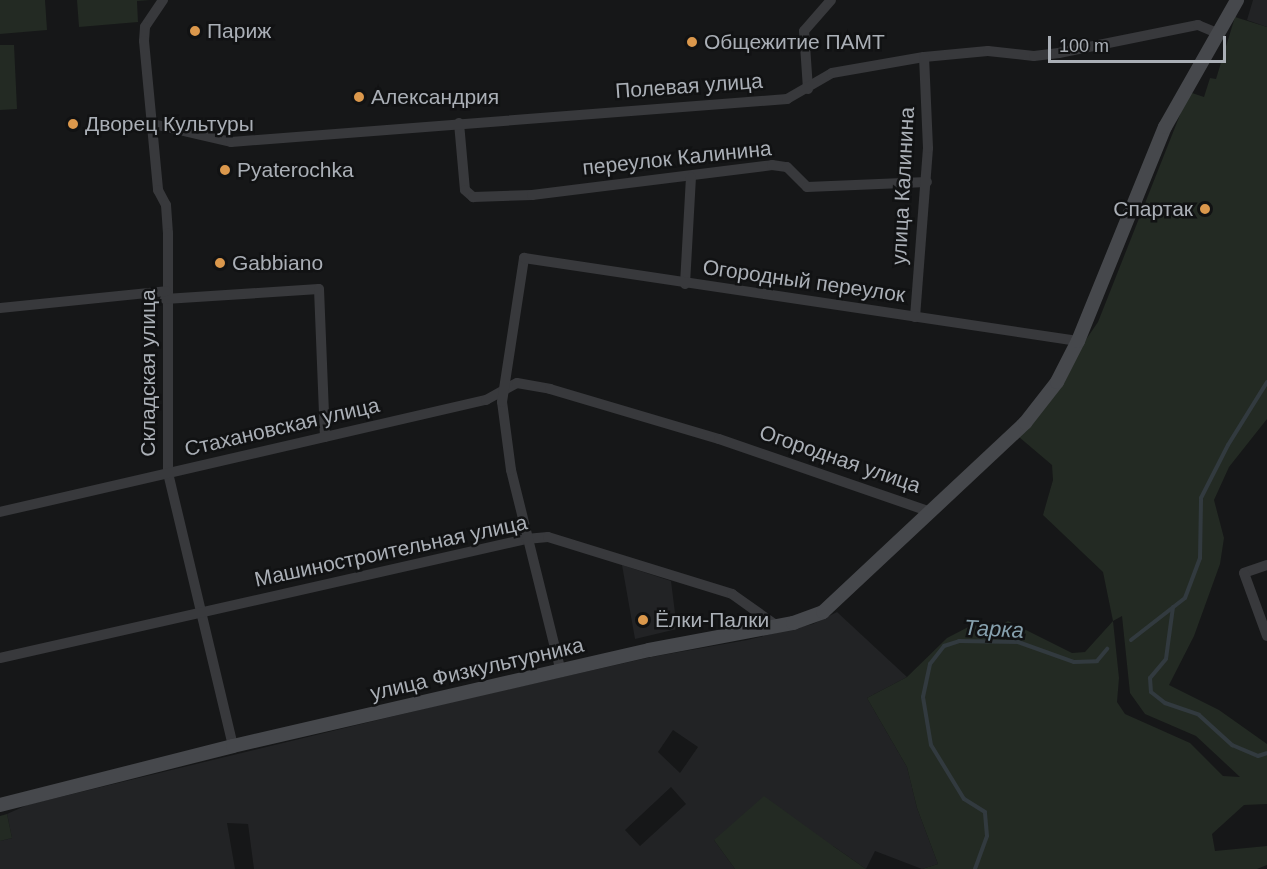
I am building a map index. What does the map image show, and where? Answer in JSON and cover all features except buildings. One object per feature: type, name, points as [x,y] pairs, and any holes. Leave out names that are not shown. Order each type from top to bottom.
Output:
[{"type":"street","name":"Складская улица","points":[[163,0],[145,27],[144,40],[158,190],[166,205],[168,473],[233,746]]},
{"type":"street","points":[[808,89],[804,30],[831,0]]},
{"type":"street","name":"Огородная улица","points":[[502,392],[518,383],[550,389],[719,439],[928,511],[1025,423],[1057,382],[1078,341],[1165,127],[1237,0]]},
{"type":"street","name":"Полевая улица","points":[[153,124],[231,142],[788,99],[832,73],[924,57],[988,51],[1034,56],[1198,25],[1217,33]]},
{"type":"street","name":"улица Калинина","points":[[915,317],[927,182],[928,100],[924,57]]},
{"type":"street","name":"переулок Калинина","points":[[459,123],[465,190],[474,197],[532,195],[772,165],[787,167],[807,187],[927,182]]},
{"type":"street","points":[[685,284],[690,177]]},
{"type":"street","name":"Огородный переулок","points":[[502,392],[524,258],[685,284],[1078,341]]},
{"type":"street","points":[[0,308],[166,295],[319,289],[325,437]]},
{"type":"street","points":[[502,392],[511,470],[526,539],[561,672]]},
{"type":"street","name":"Стахановская улица","points":[[0,512],[486,400],[502,392]]},
{"type":"street","name":"улица Физкультурника","points":[[1,802],[233,746],[777,626],[823,612],[928,511]]},
{"type":"street","name":"Машиностроительная улица","points":[[0,658],[526,539],[548,537],[732,594],[777,626]]},
{"type":"street","points":[[1267,565],[1244,573],[1267,636]]},
{"type":"shaded area","points":[[0,0],[45,0],[47,30],[0,34]]},
{"type":"shaded area","points":[[77,0],[150,0],[137,1],[138,22],[79,27]]},
{"type":"shaded area","points":[[1253,0],[1267,0],[1267,27],[1247,20]]},
{"type":"shaded area","points":[[1235,17],[1267,27],[1267,419],[1229,467],[1214,500],[1224,538],[1220,564],[1194,636],[1169,685],[1219,710],[1267,744],[1267,804],[1244,805],[1212,834],[1215,851],[1267,846],[1267,865],[1257,869],[922,869],[938,864],[917,808],[907,767],[867,698],[907,677],[947,638],[974,624],[986,633],[1008,621],[1072,653],[1085,652],[1113,621],[1103,572],[1043,515],[1053,480],[1052,465],[1019,437],[1098,322],[1189,92],[1204,97],[1210,78],[1216,79]],"holes":[[[1122,616],[1130,693],[1145,714],[1196,736],[1240,777],[1223,776],[1190,743],[1125,714],[1117,702],[1119,678],[1113,621]]]},
{"type":"shaded area","points":[[0,45],[14,45],[17,109],[0,110]]},
{"type":"shaded area","points":[[622,565],[671,581],[677,629],[635,639]]},
{"type":"shaded area","points":[[837,612],[907,677],[867,698],[907,767],[917,808],[938,864],[922,869],[875,851],[866,869],[833,846],[714,840],[735,869],[254,869],[248,824],[227,823],[235,869],[0,869],[0,841],[12,838],[7,814],[27,805],[456,701],[651,657],[747,640],[813,624]],"holes":[[[673,730],[698,747],[680,773],[658,752]],[[671,787],[686,804],[640,846],[625,830]]]},
{"type":"shaded area","points":[[764,796],[866,869],[735,869],[714,840]]},
{"type":"shaded area","points":[[7,814],[12,838],[0,841],[0,816]]},
{"type":"waterway","name":"Тарка","points":[[1131,640],[1185,598],[1200,558],[1201,498],[1228,445],[1267,382]]},
{"type":"waterway","points":[[1173,607],[1166,659],[1150,678],[1151,692],[1165,703],[1199,715],[1232,745],[1258,756],[1267,753]]},
{"type":"waterway","name":"Тарка","points":[[975,869],[987,836],[985,812],[964,799],[931,745],[923,697],[930,664],[944,646],[959,641],[1018,642],[1074,662],[1097,661],[1107,649]]},
{"type":"place","name":"Париж","points":[[195,31]]},
{"type":"place","name":"Общежитие ПАМТ","points":[[692,42]]},
{"type":"place","name":"Александрия","points":[[359,97]]},
{"type":"place","name":"Дворец Культуры","points":[[73,124]]},
{"type":"place","name":"Pyaterochka","points":[[225,170]]},
{"type":"place","name":"Спартак","points":[[1205,209]]},
{"type":"place","name":"Gabbiano","points":[[220,263]]},
{"type":"place","name":"Ёлки-Палки","points":[[643,620]]}]
